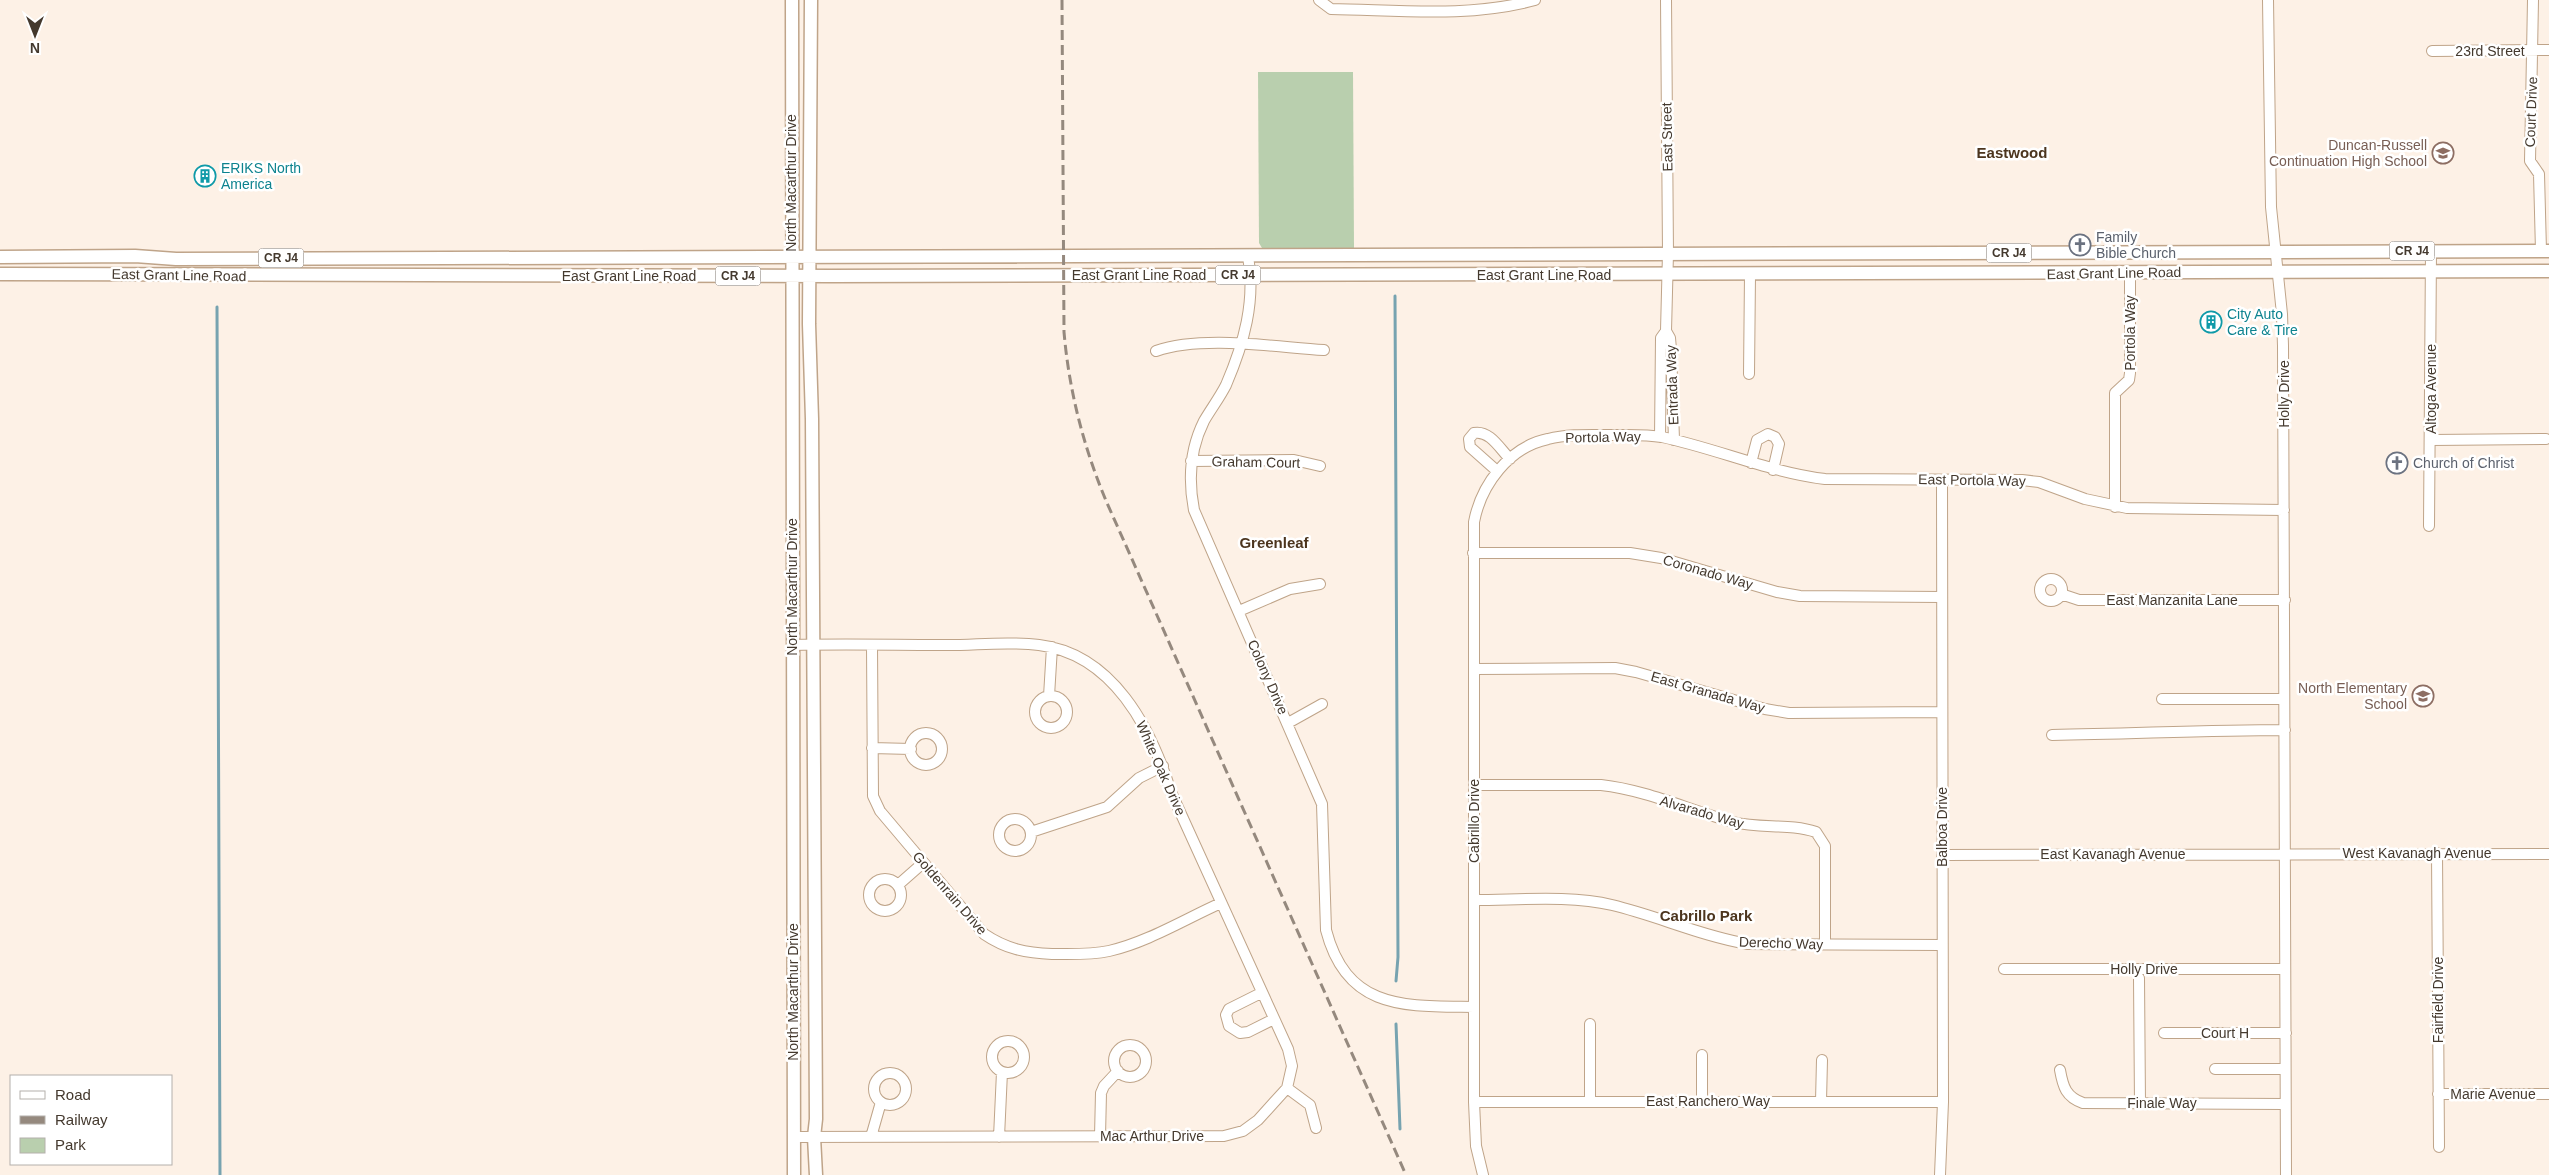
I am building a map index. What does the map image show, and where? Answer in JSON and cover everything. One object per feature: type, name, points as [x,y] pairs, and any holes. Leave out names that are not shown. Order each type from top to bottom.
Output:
[{"type":"main road","name":"North Macarthur Drive","points":[[792,0],[794,1175]]},
{"type":"main road","name":"North Macarthur Drive","points":[[810,0],[809,276],[816,1119],[814,1137],[816,1175]]},
{"type":"main road","name":"CR J4","points":[[2275,252],[2545,251]]},
{"type":"main road","name":"East Grant Line Road","points":[[0,257],[135,256],[176,259],[2275,252]]},
{"type":"main road","name":"CR J4","points":[[2278,272],[2549,271]]},
{"type":"main road","name":"East Grant Line Road","points":[[0,274],[809,276],[1750,275],[2278,272]]},
{"type":"street","points":[[1319,0],[1331,9],[1342,10],[1456,11],[1505,8],[1535,0]]},
{"type":"street","name":"East Street","points":[[1666,0],[1668,253],[1666,274]]},
{"type":"street","name":"Holly Drive","points":[[2268,0],[2268,141],[2275,252],[2283,330],[2286,1175]]},
{"type":"street","name":"Court Drive","points":[[2533,0],[2530,161],[2539,174],[2545,251]]},
{"type":"street","name":"23rd Street","points":[[2432,51],[2549,50]]},
{"type":"street","name":"Altoga Avenue","points":[[2429,526],[2431,251]]},
{"type":"street","name":"Colony Drive","points":[[1248,256],[1252,275],[1249,319],[1226,386],[1198,434],[1191,461],[1190,491],[1194,510],[1322,804],[1326,930],[1330,946],[1340,966],[1354,982],[1369,993],[1389,1002],[1415,1006],[1474,1007]]},
{"type":"street","name":"Portola Way","points":[[2115,507],[2115,393],[2129,380],[2130,373],[2130,272]]},
{"type":"street","name":"Entrada Way","points":[[1666,274],[1666,331],[1670,338],[1671,349],[1674,440]]},
{"type":"street","points":[[1749,374],[1750,275]]},
{"type":"street","name":"Entrada Way","points":[[1660,437],[1661,338],[1666,331]]},
{"type":"street","points":[[1156,351],[1176,344],[1241,344],[1324,350]]},
{"type":"street","points":[[1497,471],[1470,447],[1469,439],[1474,433],[1481,432],[1487,435],[1510,459]]},
{"type":"street","points":[[1751,463],[1757,440],[1768,434],[1775,437],[1779,444],[1773,470]]},
{"type":"street","name":"Portola Way","points":[[1497,471],[1528,446],[1547,439],[1571,435],[1660,437]]},
{"type":"street","name":"East Portola Way","points":[[1660,437],[1773,470],[1825,479],[2022,480],[2039,482],[2085,499],[2115,507],[2284,510]]},
{"type":"street","points":[[2431,440],[2546,439]]},
{"type":"street","name":"Graham Court","points":[[1191,461],[1294,460],[1320,466]]},
{"type":"street","name":"Cabrillo Drive","points":[[1483,1175],[1476,1146],[1474,1102],[1473,553],[1477,506],[1484,488],[1497,471]]},
{"type":"street","name":"Balboa Drive","points":[[1940,1175],[1943,1102],[1942,480]]},
{"type":"street","name":"Coronado Way","points":[[1473,553],[1630,553],[1661,558],[1777,592],[1800,596],[1942,597]]},
{"type":"street","points":[[1239,611],[1290,589],[1320,584]]},
{"type":"street","name":"East Manzanita Lane","points":[[2061,594],[2078,600],[2285,600]]},
{"type":"street","name":"White Oak Drive","points":[[792,645],[1037,645],[1052,647],[1081,658],[1103,674],[1122,692],[1136,713],[1163,766],[1171,792],[1288,1049],[1292,1066],[1287,1088]]},
{"type":"street","name":"Goldenrain Drive","points":[[872,646],[873,796],[880,811],[984,934],[998,944],[1015,950],[1032,953],[1082,955],[1110,950],[1136,942],[1221,902]]},
{"type":"street","points":[[1049,696],[1052,647]]},
{"type":"street","name":"East Granada Way","points":[[1474,669],[1614,668],[1636,672],[1765,709],[1789,713],[1942,712]]},
{"type":"street","points":[[2162,699],[2284,699]]},
{"type":"street","points":[[1288,723],[1322,704]]},
{"type":"street","points":[[2052,735],[2145,734],[2204,730],[2285,730]]},
{"type":"street","points":[[872,748],[910,749]]},
{"type":"street","points":[[1031,832],[1107,807],[1139,778],[1163,766]]},
{"type":"street","name":"Alvarado Way","points":[[1474,785],[1601,785],[1622,787],[1734,822],[1756,827],[1806,828],[1816,832],[1825,846],[1825,944]]},
{"type":"street","name":"East Kavanagh Avenue","points":[[1942,855],[2284,853]]},
{"type":"street","name":"West Kavanagh Avenue","points":[[2284,853],[2549,854]]},
{"type":"street","name":"Fairfield Drive","points":[[2437,853],[2439,1147]]},
{"type":"street","points":[[898,885],[923,863]]},
{"type":"street","name":"Derecho Way","points":[[1474,900],[1583,901],[1611,904],[1722,939],[1748,944],[1942,945]]},
{"type":"street","name":"Holly Drive","points":[[2004,969],[2285,969]]},
{"type":"street","name":"Holly Drive","points":[[2139,978],[2140,1103]]},
{"type":"street","points":[[1261,992],[1229,1008],[1226,1015],[1229,1026],[1234,1031],[1240,1033],[1248,1032],[1274,1019]]},
{"type":"street","points":[[1590,1024],[1590,1102]]},
{"type":"street","name":"Court H","points":[[2164,1033],[2286,1033]]},
{"type":"street","points":[[1702,1056],[1702,1101]]},
{"type":"street","points":[[1821,1101],[1822,1060]]},
{"type":"street","points":[[2215,1069],[2285,1069]]},
{"type":"street","name":"Finale Way","points":[[2060,1070],[2066,1092],[2073,1100],[2083,1103],[2285,1104]]},
{"type":"street","points":[[1100,1136],[1101,1093],[1104,1086],[1118,1071]]},
{"type":"street","points":[[999,1136],[1002,1072]]},
{"type":"street","points":[[1287,1088],[1310,1105],[1316,1128]]},
{"type":"street","name":"Mac Arthur Drive","points":[[794,1137],[1224,1136],[1243,1131],[1258,1120],[1287,1088]]},
{"type":"street","name":"Marie Avenue","points":[[2438,1094],[2549,1094]]},
{"type":"street","points":[[871,1137],[881,1102]]},
{"type":"street","name":"East Ranchero Way","points":[[1474,1102],[1943,1102]]},
{"type":"green space","points":[[1258,72],[1353,72],[1354,248],[1262,248],[1259,243]]},
{"type":"waterway","points":[[1395,296],[1398,957],[1396,981]]},
{"type":"waterway","points":[[217,307],[220,1175]]},
{"type":"waterway","points":[[1396,1024],[1400,1129]]},
{"type":"railway","points":[[1062,0],[1064,332],[1074,398],[1091,462],[1107,503],[1406,1175]]},
{"type":"place","name":"Duncan-Russell Continuation High School","points":[[2443,153]]},
{"type":"place","name":"ERIKS North America","points":[[205,176]]},
{"type":"place","name":"Family Bible Church","points":[[2080,245]]},
{"type":"place","name":"City Auto Care & Tire","points":[[2211,322]]},
{"type":"place","name":"Church of Christ","points":[[2397,463]]},
{"type":"place","name":"North Elementary School","points":[[2423,696]]},
{"type":"district","name":"Eastwood","points":[[2012,153]]},
{"type":"district","name":"Greenleaf","points":[[1274,543]]},
{"type":"district","name":"Cabrillo Park","points":[[1706,916]]}]
